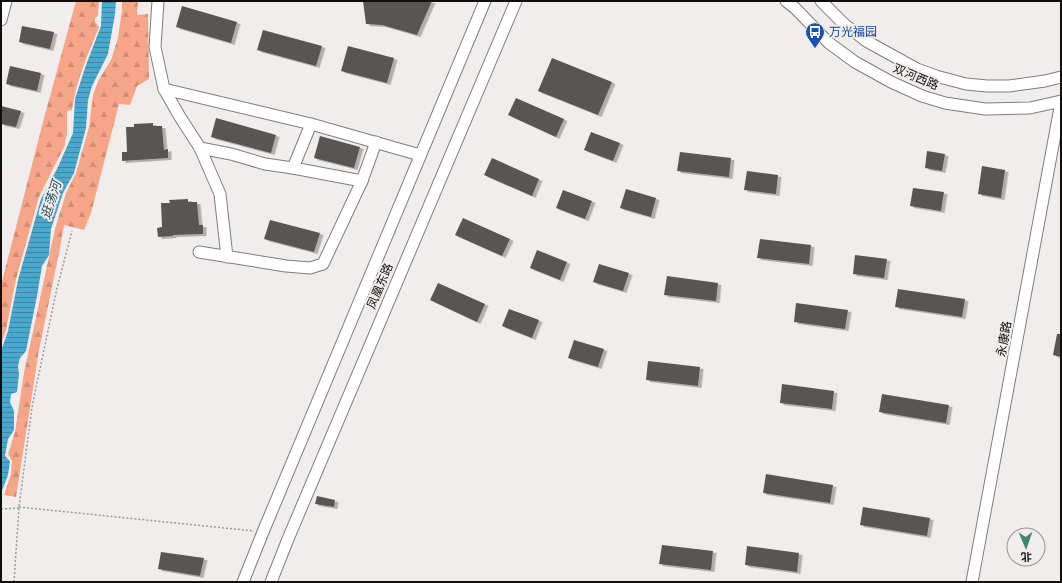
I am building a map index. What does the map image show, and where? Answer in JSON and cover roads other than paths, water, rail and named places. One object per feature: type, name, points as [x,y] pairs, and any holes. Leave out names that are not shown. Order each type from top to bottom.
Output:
[{"type":"street","points":[[1,20],[6,1]]},
{"type":"street","points":[[158,1],[155,47],[164,89],[200,148],[220,194],[227,257]]},
{"type":"street","name":"凤凰东路","points":[[243,582],[485,1]]},
{"type":"street","name":"凤凰东路","points":[[271,582],[516,1]]},
{"type":"street","name":"双河西路","points":[[786,1],[795,8],[829,43],[855,62],[891,82],[922,96],[945,103],[985,109],[1030,108],[1061,101]]},
{"type":"street","name":"双河西路","points":[[821,1],[845,25],[868,42],[917,69],[936,76],[966,84],[1002,86],[1045,81],[1061,77]]},
{"type":"street","points":[[164,89],[311,124],[420,155]]},
{"type":"street","name":"永康路","points":[[972,582],[1061,101]]},
{"type":"street","points":[[293,168],[311,124]]},
{"type":"street","points":[[199,252],[286,266],[310,268],[324,264],[362,181],[376,142]]},
{"type":"street","points":[[200,148],[231,154],[265,164],[362,181]]},
{"type":"water","name":"逛荡河","points":[[102,1],[116,1],[108,54],[92,86],[88,100],[86,128],[74,173],[63,193],[51,229],[49,255],[42,266],[26,351],[20,358],[18,366],[19,374],[17,392],[11,394],[10,402],[14,411],[14,430],[8,439],[5,456],[10,461],[8,475],[1,493],[1,351],[8,331],[18,280],[41,199],[58,167],[73,133],[75,99],[101,26]]},
{"type":"water","points":[[1,493],[2,582],[1,582]]},
{"type":"place","name":"万光福园","points":[[815,49]]}]
